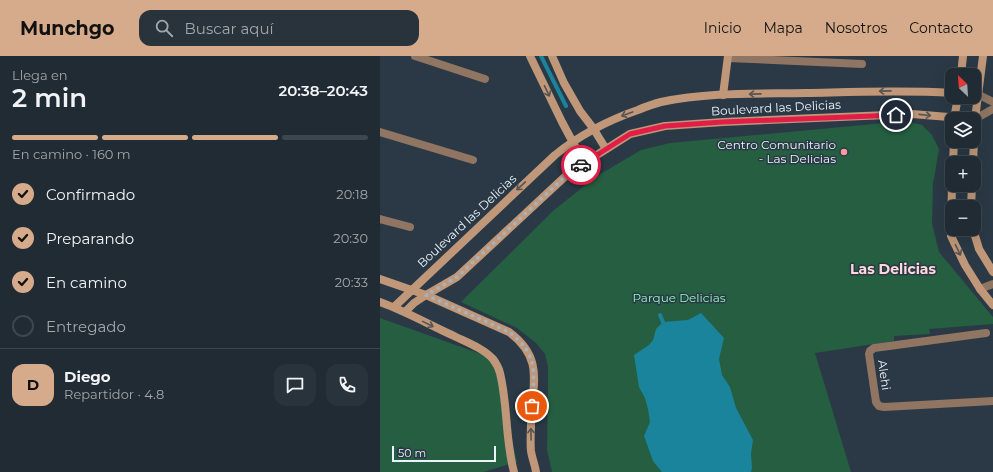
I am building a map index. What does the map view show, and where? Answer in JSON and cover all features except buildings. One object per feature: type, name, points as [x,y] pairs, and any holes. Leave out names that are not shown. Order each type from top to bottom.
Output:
[{"type":"street","points":[[415,56],[485,79]]},
{"type":"street","points":[[530,56],[584,163]]},
{"type":"street","points":[[552,56],[570,94],[606,149]]},
{"type":"street","points":[[962,68],[963,56]]},
{"type":"street","points":[[981,70],[984,56]]},
{"type":"street","points":[[724,95],[728,57],[862,64]]},
{"type":"street","name":"Boulevard las Delicias","points":[[394,307],[411,289],[555,155],[572,141],[593,128],[623,115],[659,102],[724,95],[912,90],[945,92]]},
{"type":"street","points":[[981,96],[993,102]]},
{"type":"street","points":[[981,115],[993,109]]},
{"type":"street","name":"Boulevard las Delicias","points":[[405,312],[414,303],[457,277],[570,172],[630,134],[665,126],[723,122],[912,114],[945,118]]},
{"type":"street","points":[[380,132],[473,160]]},
{"type":"street","points":[[952,192],[951,236],[965,265],[980,289],[993,305]]},
{"type":"street","points":[[380,219],[410,227]]},
{"type":"street","points":[[975,236],[979,249],[993,272]]},
{"type":"street","points":[[380,279],[426,295],[509,332],[518,339],[526,349],[534,370],[531,451],[536,472]]},
{"type":"street","points":[[980,289],[993,284]]},
{"type":"street","points":[[380,303],[405,312],[480,349],[494,360],[500,371],[502,382],[505,403],[506,429],[514,472]]},
{"type":"street","name":"Alehi","points":[[986,333],[874,348],[869,354],[876,402],[879,406],[884,407],[993,401]]},
{"type":"green space","name":"Parque Delicias","points":[[905,121],[922,125],[932,135],[939,149],[933,184],[932,223],[939,252],[993,317],[993,324],[929,329],[930,334],[894,336],[894,341],[815,353],[851,472],[552,472],[547,450],[548,367],[545,354],[536,343],[517,328],[461,302],[554,210],[597,176],[641,150],[670,143]]},
{"type":"green space","points":[[380,318],[495,359],[517,462],[483,472],[380,472]]},
{"type":"water","points":[[701,313],[724,338],[719,359],[722,375],[730,387],[736,408],[753,440],[751,472],[662,472],[653,461],[644,436],[650,422],[645,398],[639,387],[634,355],[649,345],[653,340],[656,329],[663,322],[688,320]]},
{"type":"waterway","points":[[541,56],[566,106]]},
{"type":"waterway","points":[[660,315],[663,322]]},
{"type":"way so far","points":[[532,406],[534,370],[526,349],[518,339],[509,332],[426,295],[457,277],[570,172],[581,165]]},
{"type":"place","name":"Centro Comunitario - Las Delicias","points":[[844,152]]},
{"type":"district","name":"Las Delicias","points":[[893,269]]},
{"type":"route","points":[[581,165],[630,134],[665,126],[723,122],[896,115]]}]
